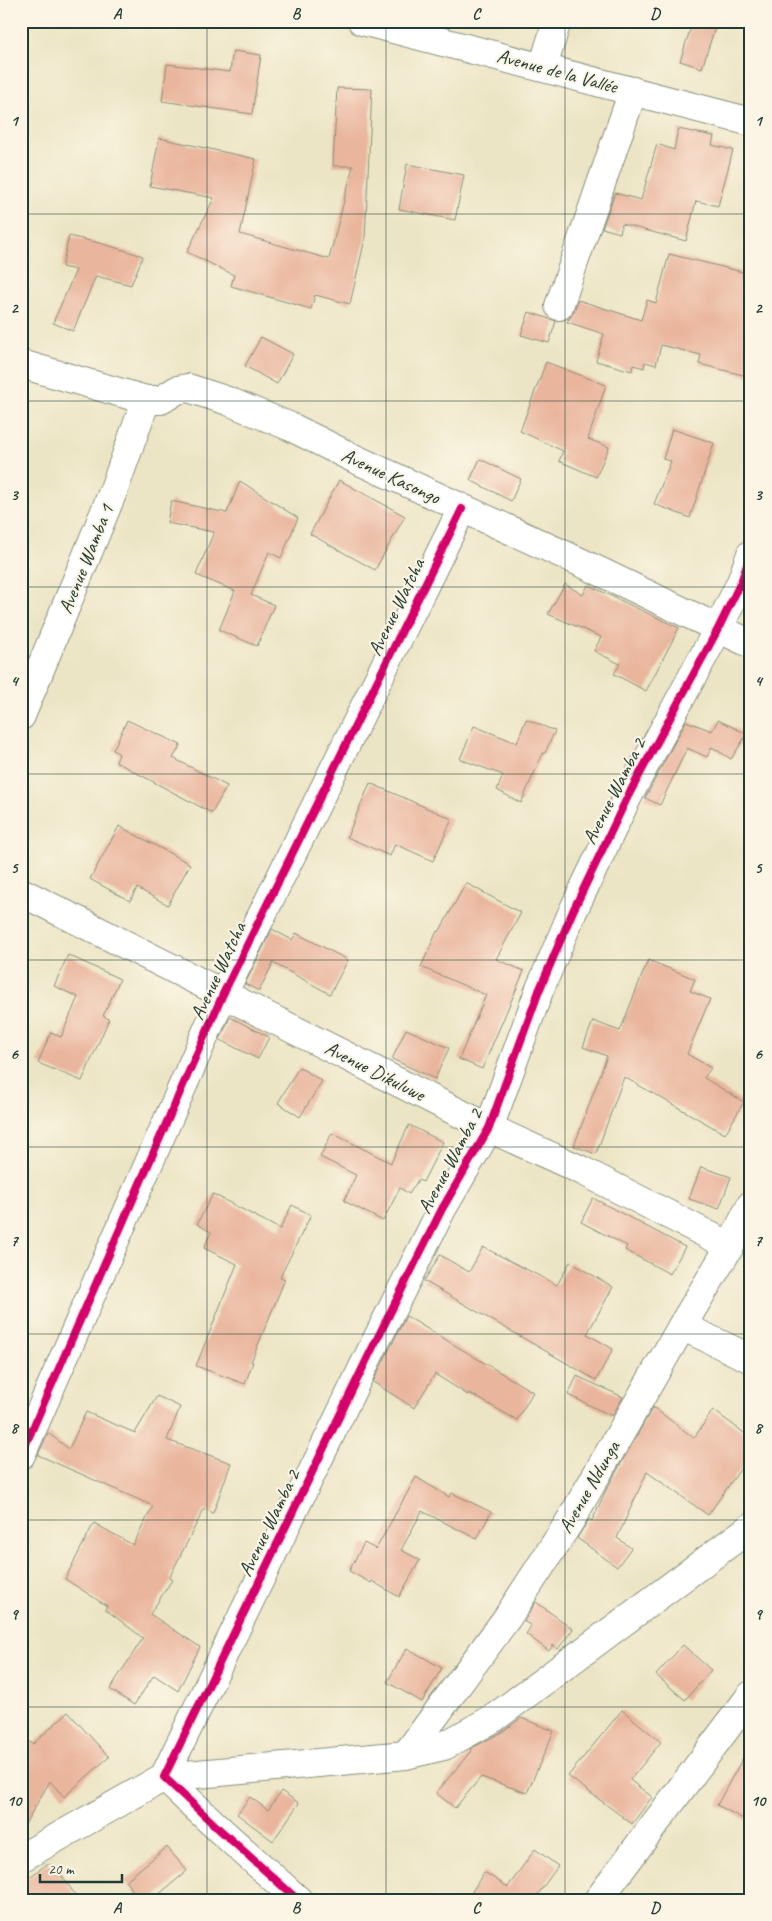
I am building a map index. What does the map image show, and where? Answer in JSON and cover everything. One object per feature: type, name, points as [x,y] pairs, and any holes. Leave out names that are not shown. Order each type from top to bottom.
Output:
[{"type":"street","name":"Avenue de la Vallée","points":[[362,21],[751,122]]},
{"type":"street","points":[[543,68],[557,21]]},
{"type":"street","points":[[558,306],[633,91]]},
{"type":"street","name":"Avenue Kasongo","points":[[21,364],[146,400],[161,400],[177,390],[188,388],[228,400],[291,427],[751,644]]},
{"type":"street","name":"Avenue Wamba 1","points":[[21,716],[114,488],[146,400]]},
{"type":"street","name":"Avenue Watcha","points":[[21,1455],[223,994],[462,509]]},
{"type":"street","name":"Avenue Wamba 2","points":[[164,1777],[374,1344],[442,1209],[489,1128],[539,991],[573,911],[628,796],[718,629],[741,582],[751,554]]},
{"type":"street","name":"Avenue Dikuluwe","points":[[21,892],[489,1128],[582,1170],[730,1246]]},
{"type":"street","name":"Avenue Ndunga","points":[[406,1755],[507,1618],[564,1529],[730,1246],[751,1205]]},
{"type":"street","points":[[682,1326],[751,1360]]},
{"type":"street","points":[[21,1858],[164,1777],[406,1755],[444,1746],[494,1718],[751,1527]]},
{"type":"street","points":[[598,1900],[751,1695]]},
{"type":"street","points":[[164,1777],[298,1900]]},
{"type":"building","points":[[693,21],[717,21],[702,68],[680,61]]},
{"type":"building","points":[[233,51],[261,55],[252,114],[162,101],[167,64],[230,72]]},
{"type":"building","points":[[337,88],[372,89],[365,239],[350,304],[315,295],[311,309],[231,286],[234,275],[187,252],[214,198],[150,186],[159,138],[256,159],[240,234],[329,259],[353,166],[333,166]]},
{"type":"building","points":[[678,129],[714,136],[712,145],[733,150],[718,206],[696,201],[686,241],[622,224],[620,233],[602,228],[615,193],[641,200],[657,144],[674,150]]},
{"type":"building","points":[[407,164],[464,175],[455,220],[399,209]]},
{"type":"building","points":[[69,236],[143,256],[131,285],[96,276],[73,331],[53,323],[76,270],[62,267]]},
{"type":"building","points":[[669,254],[751,274],[751,377],[699,364],[701,355],[661,345],[656,365],[645,362],[644,368],[633,365],[632,371],[596,361],[604,334],[567,322],[578,300],[641,320],[647,300],[656,303]]},
{"type":"building","points":[[529,312],[556,321],[549,343],[521,335]]},
{"type":"building","points":[[261,337],[293,354],[277,384],[245,366]]},
{"type":"building","points":[[546,362],[606,385],[588,439],[609,447],[596,477],[559,461],[563,451],[520,431]]},
{"type":"building","points":[[672,429],[714,443],[690,518],[654,504],[671,461],[663,459]]},
{"type":"building","points":[[480,459],[521,479],[511,501],[470,480]]},
{"type":"building","points":[[339,480],[405,516],[375,570],[310,534]]},
{"type":"building","points":[[240,481],[298,518],[281,558],[269,552],[251,595],[274,605],[257,646],[219,630],[235,591],[196,575],[214,532],[167,523],[171,501],[227,513]]},
{"type":"building","points":[[565,584],[583,595],[588,585],[679,628],[646,691],[614,674],[620,664],[594,651],[601,637],[548,614]]},
{"type":"building","points":[[526,719],[555,731],[521,803],[497,790],[503,775],[460,759],[474,726],[517,743]]},
{"type":"building","points":[[127,720],[181,745],[173,758],[227,786],[212,813],[116,762],[119,754],[113,750]]},
{"type":"building","points":[[718,720],[747,734],[731,759],[712,747],[707,757],[687,748],[660,805],[645,798],[686,721],[712,731]]},
{"type":"building","points":[[370,783],[452,819],[433,861],[395,844],[390,856],[347,837]]},
{"type":"building","points":[[119,826],[190,864],[168,905],[137,888],[130,901],[90,879]]},
{"type":"building","points":[[466,883],[521,913],[496,959],[524,971],[482,1069],[459,1059],[486,995],[421,967],[437,931],[439,932]]},
{"type":"building","points":[[272,929],[292,940],[296,933],[348,960],[330,994],[273,963],[259,991],[245,984]]},
{"type":"building","points":[[68,955],[120,979],[103,1016],[109,1019],[82,1081],[38,1063],[51,1032],[61,1037],[78,997],[54,986]]},
{"type":"building","points":[[648,960],[695,979],[690,991],[710,999],[687,1054],[711,1068],[704,1078],[744,1102],[725,1134],[624,1077],[596,1154],[574,1146],[607,1056],[583,1047],[593,1021],[620,1031]]},
{"type":"building","points":[[230,1017],[269,1037],[258,1059],[220,1040]]},
{"type":"building","points":[[406,1029],[449,1048],[435,1079],[392,1059]]},
{"type":"building","points":[[299,1067],[322,1081],[300,1117],[278,1103]]},
{"type":"building","points":[[409,1125],[443,1142],[423,1182],[418,1180],[409,1194],[400,1188],[383,1221],[344,1201],[356,1175],[320,1157],[332,1133],[391,1163]]},
{"type":"building","points":[[701,1167],[731,1177],[719,1209],[689,1199]]},
{"type":"building","points":[[213,1194],[280,1229],[292,1205],[311,1215],[280,1277],[285,1279],[251,1362],[253,1362],[245,1384],[196,1366],[237,1264],[204,1248],[211,1232],[197,1224]]},
{"type":"building","points":[[593,1198],[685,1247],[670,1274],[625,1250],[627,1246],[581,1222]]},
{"type":"building","points":[[483,1247],[557,1285],[570,1262],[613,1287],[587,1334],[613,1349],[596,1380],[424,1281],[440,1255],[469,1272]]},
{"type":"building","points":[[406,1316],[533,1392],[517,1420],[469,1393],[468,1395],[435,1374],[414,1408],[373,1382]]},
{"type":"building","points":[[577,1376],[623,1397],[612,1416],[568,1395]]},
{"type":"building","points":[[157,1396],[180,1407],[167,1440],[231,1463],[213,1513],[204,1509],[169,1578],[172,1580],[150,1614],[200,1647],[178,1691],[154,1675],[134,1705],[110,1689],[143,1638],[105,1609],[107,1606],[65,1579],[94,1523],[133,1545],[153,1506],[38,1455],[48,1433],[69,1449],[86,1412],[135,1433]]},
{"type":"building","points":[[653,1407],[694,1438],[713,1410],[751,1438],[751,1454],[708,1515],[647,1472],[617,1538],[631,1548],[617,1567],[577,1538],[589,1519],[592,1521],[606,1490]]},
{"type":"building","points":[[416,1477],[449,1497],[452,1493],[491,1512],[477,1539],[422,1511],[401,1550],[420,1560],[399,1597],[372,1581],[371,1583],[349,1571],[364,1543],[376,1549]]},
{"type":"building","points":[[536,1602],[573,1629],[558,1649],[553,1645],[549,1651],[526,1634],[531,1626],[524,1621]]},
{"type":"building","points":[[683,1645],[711,1670],[685,1700],[656,1675]]},
{"type":"building","points":[[407,1648],[442,1668],[422,1702],[387,1682]]},
{"type":"building","points":[[622,1710],[661,1742],[630,1780],[652,1797],[632,1824],[568,1776]]},
{"type":"building","points":[[68,1712],[109,1757],[64,1797],[50,1781],[21,1831],[21,1737],[33,1744]]},
{"type":"building","points":[[521,1718],[554,1731],[527,1793],[481,1777],[455,1808],[436,1793],[471,1751],[470,1749],[502,1732]]},
{"type":"building","points":[[751,1743],[751,1823],[717,1805]]},
{"type":"building","points":[[281,1791],[299,1803],[273,1841],[237,1814],[250,1797],[268,1810]]},
{"type":"building","points":[[167,1847],[187,1871],[152,1900],[141,1900],[125,1881]]},
{"type":"building","points":[[535,1849],[558,1866],[534,1900],[467,1900],[484,1872],[508,1887]]},
{"type":"building","points":[[46,1865],[54,1865],[79,1900],[30,1900],[21,1888],[21,1883]]},
{"type":"cycle path","points":[[21,1455],[223,994],[462,509]]},
{"type":"cycle path","points":[[298,1900],[164,1777],[442,1209],[489,1128],[539,991],[573,911],[628,796],[718,629],[741,582],[751,554]]}]
